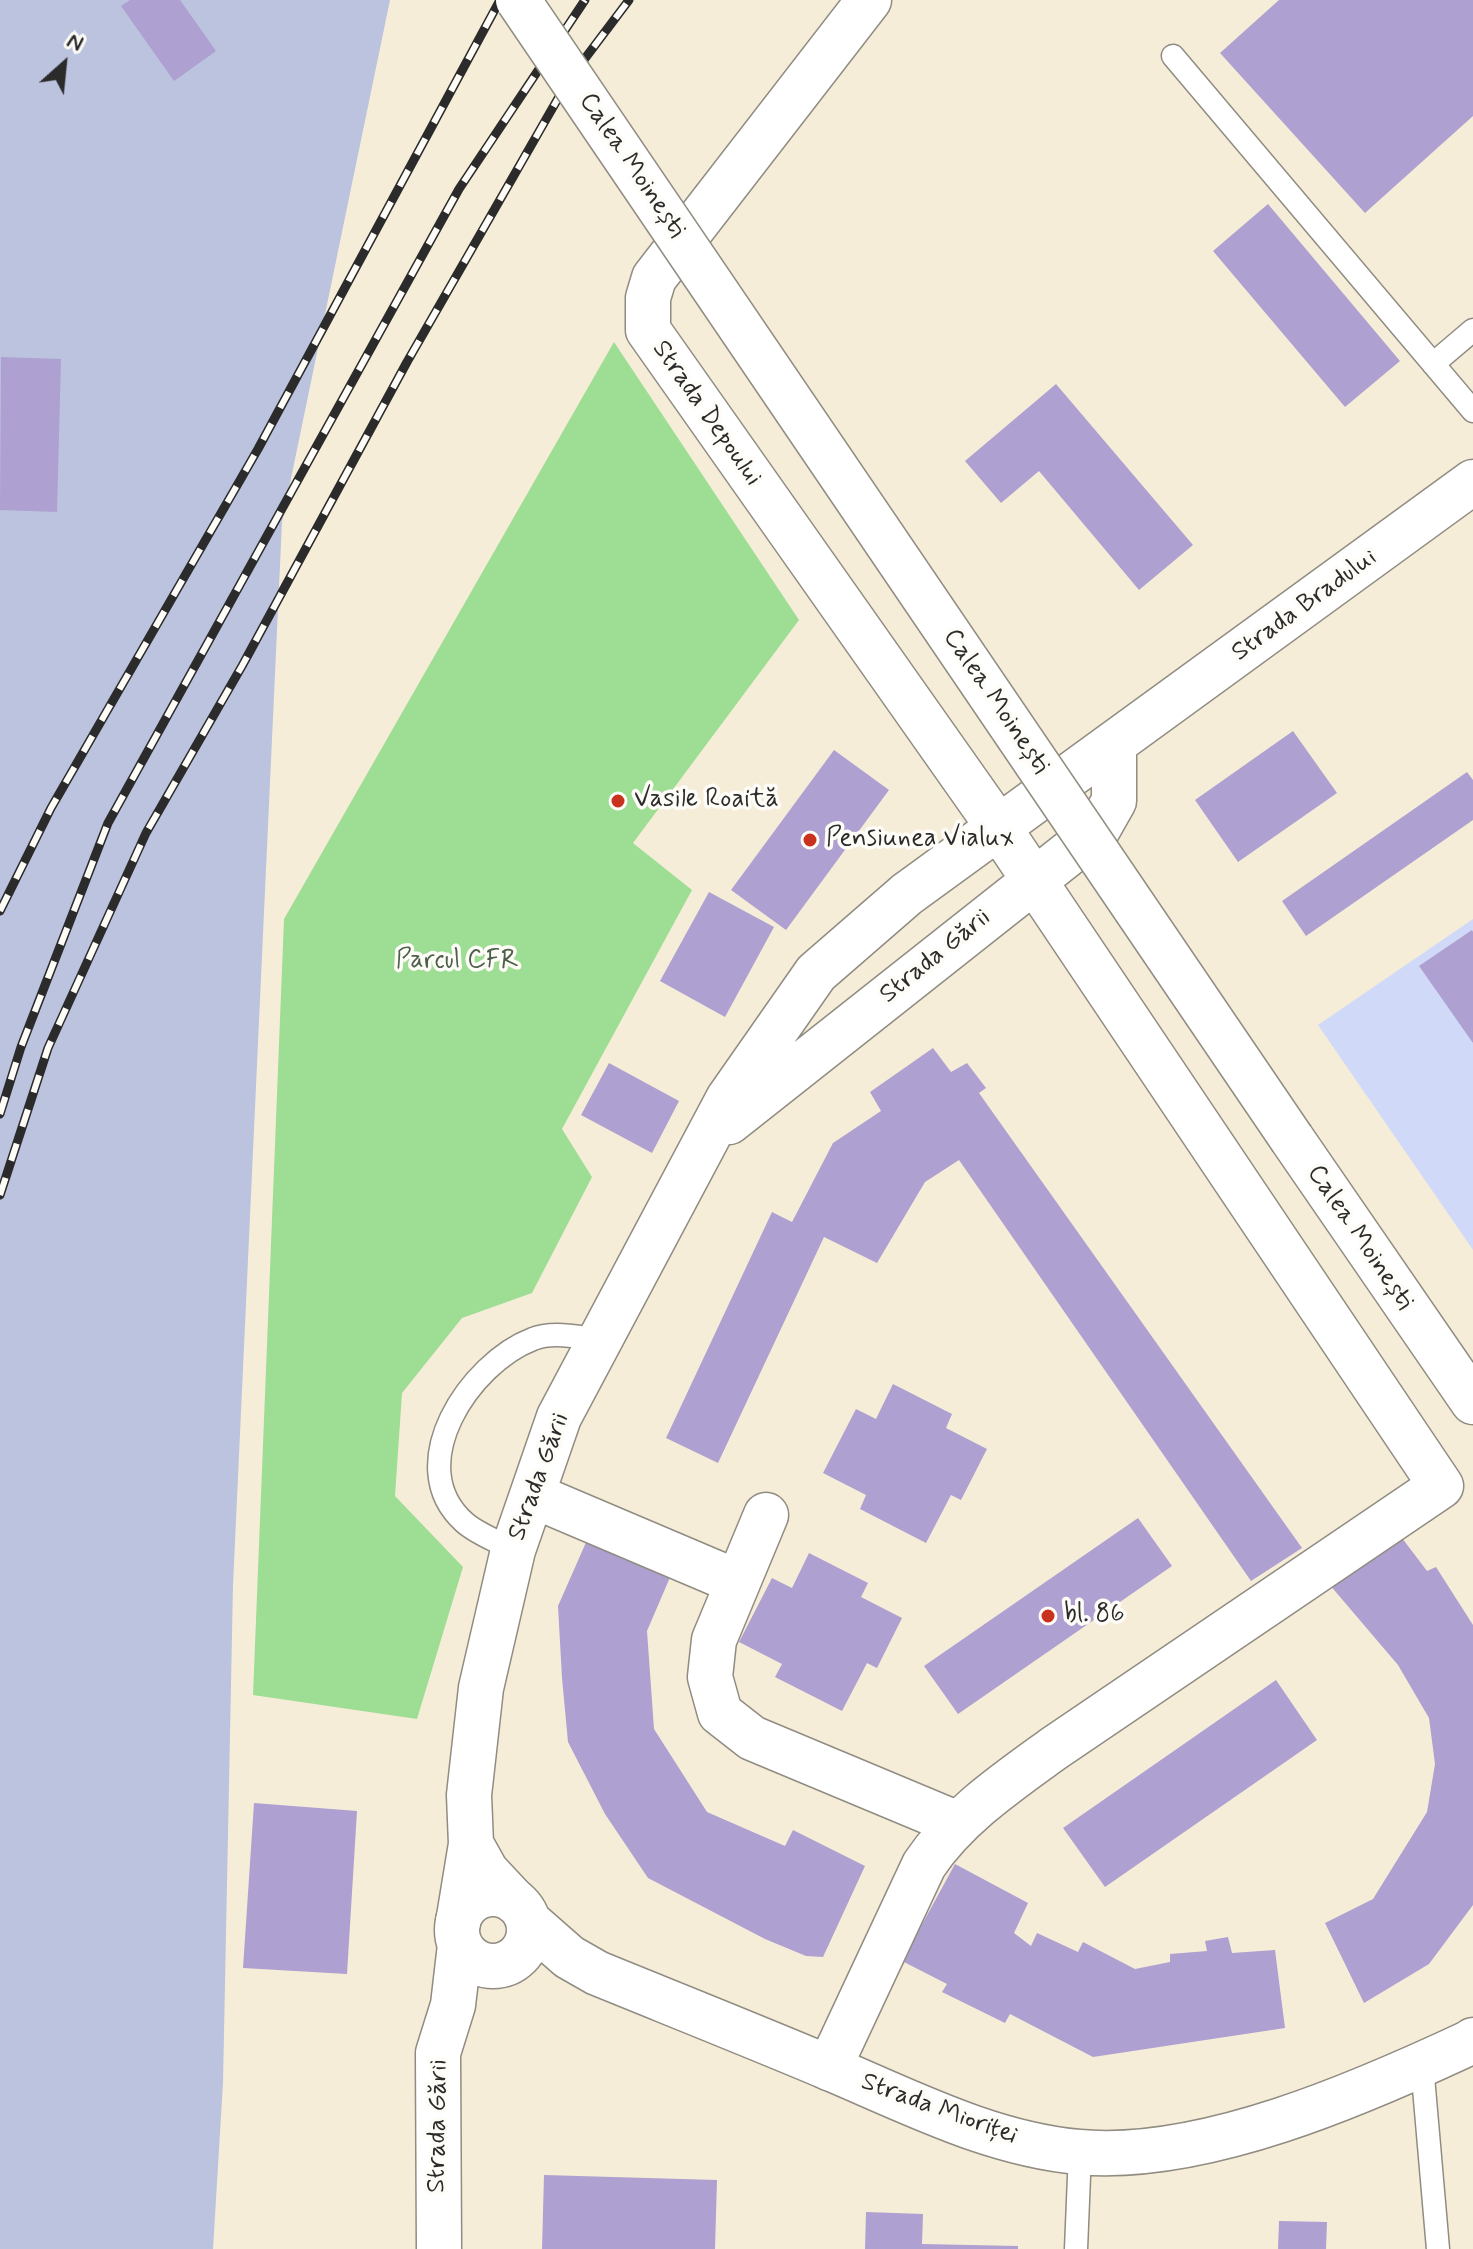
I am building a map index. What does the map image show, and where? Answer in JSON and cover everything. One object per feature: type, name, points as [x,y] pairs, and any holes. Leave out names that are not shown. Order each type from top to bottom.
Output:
[{"type":"street","name":"Calea Moinești","points":[[518,0],[1473,1402]]},
{"type":"street","name":"Strada Depoului","points":[[869,0],[654,278],[648,298],[648,330],[999,828],[1441,1486],[1053,1749],[1007,1782],[958,1824]]},
{"type":"street","name":"Strada Bradului","points":[[1125,738],[1473,482]]},
{"type":"street","name":"Strada Gării","points":[[439,2249],[438,2053],[453,2005],[471,1844],[469,1795],[481,1688],[513,1550],[559,1417],[728,1099],[816,973],[907,894],[1125,738]]},
{"type":"street","name":"Strada Gării","points":[[706,1140],[1097,831],[1114,801],[1125,738]]},
{"type":"street","points":[[532,1495],[737,1582]]},
{"type":"street","points":[[766,1515],[714,1640],[710,1677],[720,1713],[752,1738],[958,1824],[943,1837],[924,1865],[829,2068]]},
{"type":"street","name":"Strada Gării","points":[[471,1844],[486,1871],[521,1911]]},
{"type":"street","points":[[459,1934],[469,1903],[479,1896],[491,1893],[521,1911],[527,1945],[504,1965]]},
{"type":"street","name":"Strada Mioriței","points":[[521,1911],[569,1957],[597,1973],[936,2114],[1006,2138],[1080,2152],[1142,2151],[1239,2132],[1300,2114],[1422,2065],[1472,2041]]},
{"type":"street","name":"Strada Mioriței","points":[[459,1934],[475,1962],[504,1965],[542,1961],[597,1973]]},
{"type":"street","name":"Strada Gării","points":[[453,2005],[472,1983],[504,1965]]},
{"type":"lane","points":[[1173,56],[1473,411]]},
{"type":"lane","points":[[1433,364],[1473,330]]},
{"type":"lane","points":[[513,1550],[464,1522],[444,1494],[438,1460],[455,1408],[486,1368],[534,1338],[576,1336],[600,1340]]},
{"type":"lane","points":[[1422,2065],[1438,2249]]},
{"type":"lane","points":[[1076,2249],[1080,2152]]},
{"type":"shaded area","points":[[0,0],[390,0],[282,522],[233,1585],[223,2083],[213,2249],[0,2249]]},
{"type":"shaded area","points":[[1473,919],[1473,1250],[1318,1025]]},
{"type":"green space","name":"Parcul CFR","points":[[614,342],[799,620],[633,843],[692,890],[562,1129],[592,1177],[532,1293],[462,1318],[402,1393],[395,1496],[463,1567],[417,1719],[253,1695],[284,919]]},
{"type":"building","points":[[130,0],[180,0],[216,51],[174,81],[121,6]]},
{"type":"building","points":[[1279,0],[1473,0],[1473,116],[1365,213],[1220,53]]},
{"type":"building","points":[[1268,204],[1400,361],[1345,407],[1213,251]]},
{"type":"building","points":[[1,357],[61,359],[57,512],[0,510]]},
{"type":"building","points":[[1056,384],[1193,545],[1139,590],[1039,471],[1001,503],[965,461]]},
{"type":"building","points":[[1293,731],[1337,793],[1238,862],[1195,800]]},
{"type":"building","name":"Pensiunea Vialux","points":[[834,750],[889,790],[786,930],[731,890]]},
{"type":"building","points":[[1467,772],[1473,780],[1473,820],[1306,936],[1282,901]]},
{"type":"building","points":[[709,892],[774,927],[725,1017],[660,981]]},
{"type":"building","points":[[1473,932],[1473,1043],[1419,966]]},
{"type":"building","points":[[933,1048],[951,1072],[967,1063],[986,1088],[979,1093],[1302,1548],[1251,1581],[959,1160],[925,1182],[877,1263],[824,1237],[718,1463],[666,1438],[772,1212],[792,1222],[833,1143],[881,1111],[870,1092]]},
{"type":"building","points":[[609,1063],[679,1101],[652,1153],[581,1115]]},
{"type":"building","points":[[893,1384],[952,1414],[946,1428],[987,1449],[961,1500],[951,1495],[926,1543],[860,1509],[866,1495],[823,1473],[856,1409],[876,1419]]},
{"type":"building","name":"bl. 86","points":[[1138,1518],[1172,1566],[958,1714],[924,1666]]},
{"type":"building","points":[[591,1531],[674,1568],[647,1631],[654,1729],[707,1812],[785,1846],[793,1830],[865,1866],[823,1957],[806,1956],[765,1939],[648,1878],[605,1814],[568,1742],[558,1606]]},
{"type":"building","points":[[1402,1538],[1427,1571],[1436,1567],[1473,1625],[1473,1905],[1429,1964],[1364,2003],[1325,1923],[1373,1899],[1427,1812],[1435,1764],[1429,1718],[1398,1665],[1329,1584]]},
{"type":"building","points":[[809,1553],[868,1583],[861,1597],[902,1618],[877,1668],[867,1663],[842,1711],[775,1677],[782,1664],[739,1642],[772,1578],[792,1588]]},
{"type":"building","points":[[1276,1680],[1317,1740],[1105,1887],[1063,1828]]},
{"type":"building","points":[[254,1803],[357,1811],[347,1974],[243,1968]]},
{"type":"building","points":[[955,1864],[1028,1903],[1014,1933],[1031,1946],[1037,1933],[1078,1952],[1083,1942],[1135,1969],[1170,1962],[1170,1954],[1207,1951],[1205,1941],[1228,1937],[1232,1953],[1275,1950],[1285,2028],[1093,2057],[1010,2014],[1005,2023],[942,1992],[947,1984],[902,1961]]},
{"type":"building","points":[[544,2175],[717,2180],[715,2249],[542,2249]]},
{"type":"building","points":[[866,2212],[923,2214],[922,2244],[1018,2246],[1018,2249],[865,2249]]},
{"type":"building","points":[[1279,2221],[1327,2222],[1326,2249],[1278,2249]]},
{"type":"railway","points":[[0,911],[51,808],[258,449],[500,0]]},
{"type":"railway","points":[[0,1114],[21,1047],[108,823],[459,189],[585,0]]},
{"type":"railway","points":[[0,1195],[48,1048],[146,833],[242,666],[407,362],[568,81],[629,0]]},
{"type":"place","name":"Vasile Roaită","points":[[618,801]]},
{"type":"place","name":"Pensiunea Vialux","points":[[810,840]]},
{"type":"place","name":"bl. 86","points":[[1048,1616]]}]
